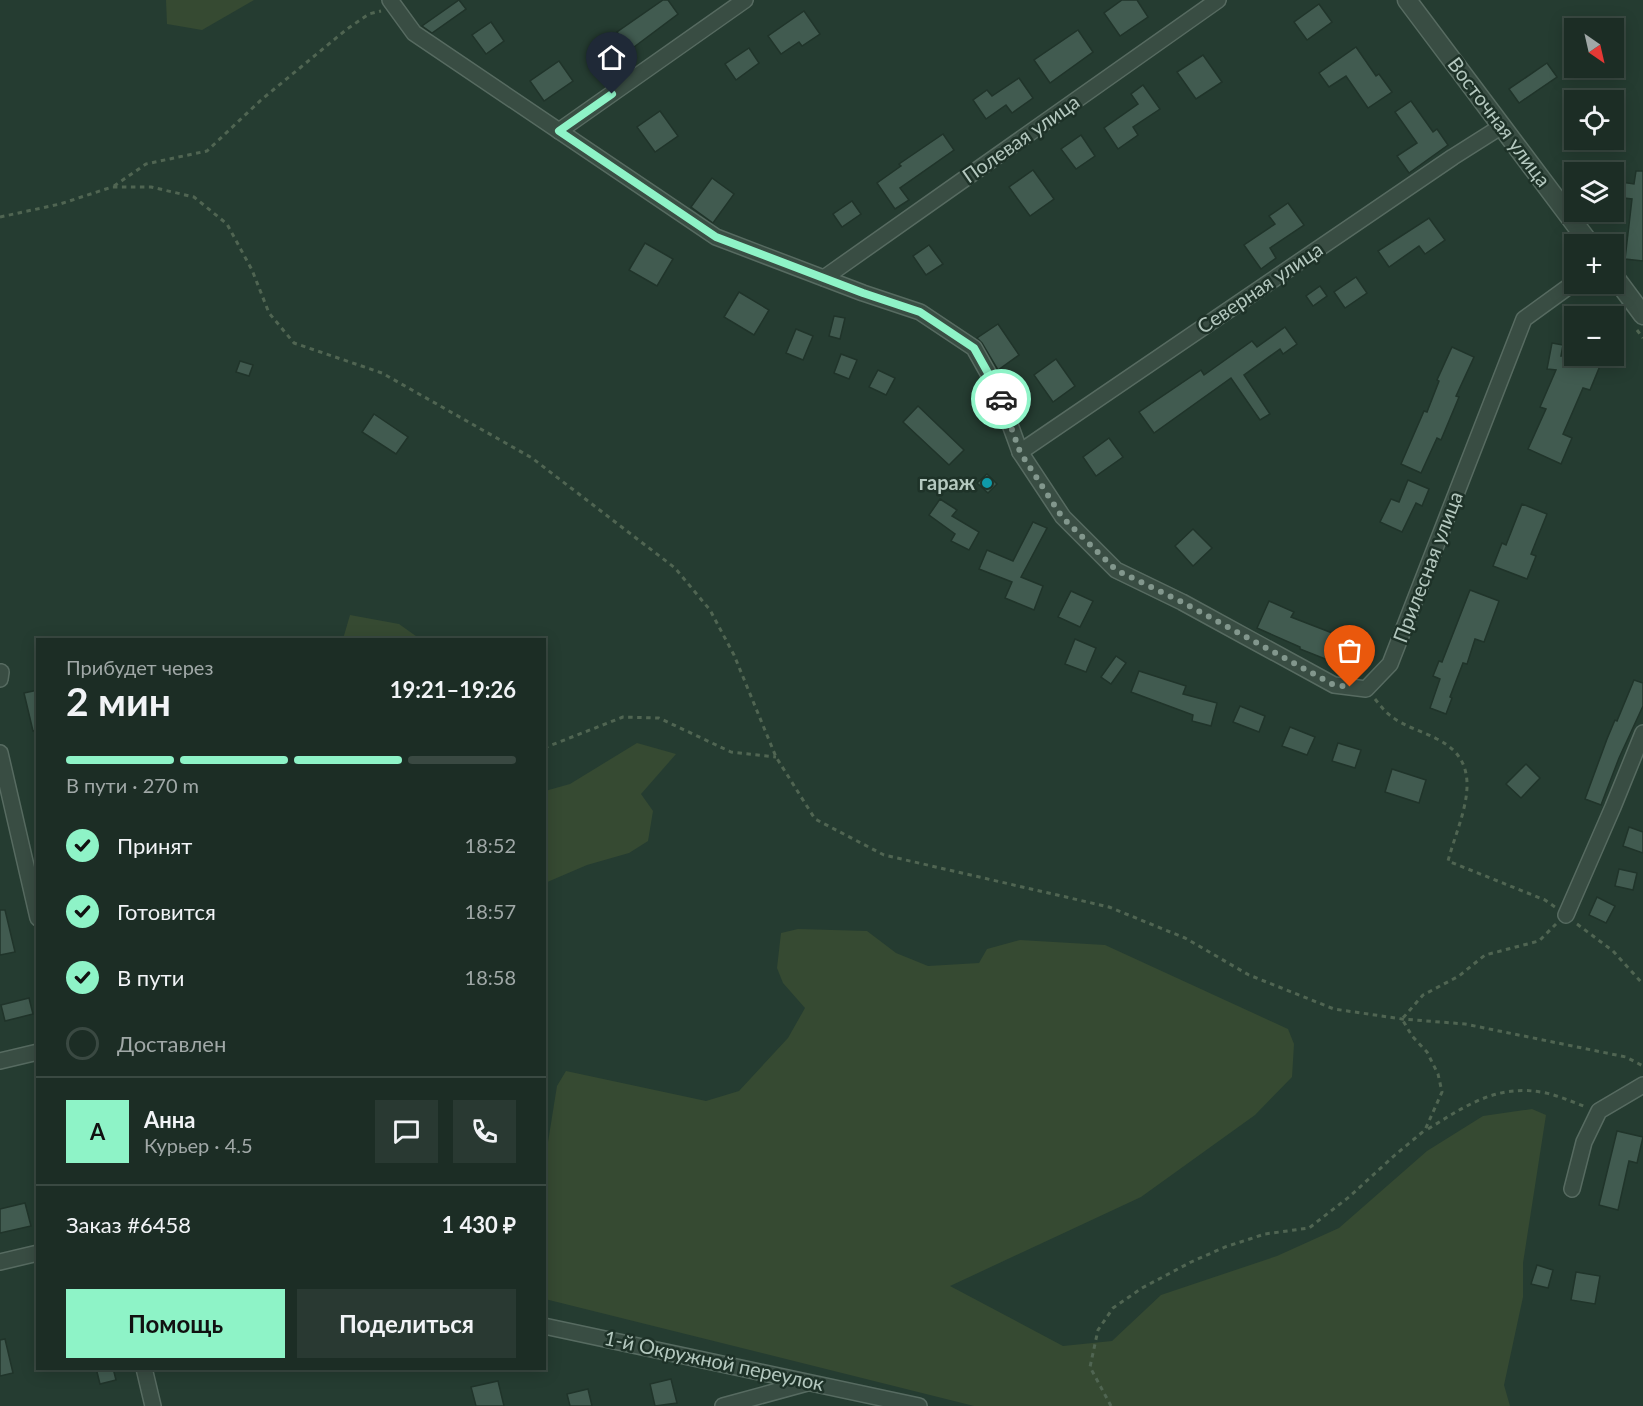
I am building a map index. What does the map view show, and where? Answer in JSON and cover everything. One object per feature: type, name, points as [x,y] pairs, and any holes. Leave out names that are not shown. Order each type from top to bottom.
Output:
[{"type":"street","points":[[559,131],[745,0]]},
{"type":"street","name":"Полевая улица","points":[[824,278],[1218,0]]},
{"type":"street","name":"Восточная улица","points":[[1407,0],[1583,234]]},
{"type":"street","points":[[393,4],[414,33],[716,237],[863,293],[920,312],[974,348],[997,389],[1020,452],[1062,517],[1116,570],[1182,602],[1334,685],[1366,689]]},
{"type":"street","name":"Северная улица","points":[[1020,452],[1502,126]]},
{"type":"street","points":[[1624,289],[1643,315]]},
{"type":"street","name":"Прилесная улица","points":[[1366,689],[1390,664],[1524,319],[1564,290]]},
{"type":"street","points":[[1566,915],[1643,733]]},
{"type":"street","points":[[0,753],[36,909]]},
{"type":"street","points":[[0,1061],[36,1052]]},
{"type":"street","points":[[1572,1189],[1584,1142],[1599,1111],[1643,1085]]},
{"type":"street","points":[[0,1262],[36,1253]]},
{"type":"street","name":"1-й Окружной переулок","points":[[546,1326],[919,1406]]},
{"type":"street","points":[[144,1370],[153,1406]]},
{"type":"street","points":[[723,1406],[811,1382]]},
{"type":"path","points":[[0,217],[60,204],[112,187],[146,164],[207,151],[261,100],[347,29],[393,4]]},
{"type":"path","points":[[112,187],[151,187],[194,197],[226,224],[252,270],[269,313],[294,343],[382,373],[532,458],[675,568],[710,610],[734,655],[776,758],[815,819],[884,855],[1109,907],[1185,938],[1249,975],[1334,1009],[1402,1019],[1465,1024],[1626,1057],[1643,1066]]},
{"type":"path","points":[[1366,689],[1392,717],[1440,740],[1462,761],[1468,778],[1466,803],[1448,861],[1545,900],[1612,951],[1643,984]]},
{"type":"path","points":[[546,747],[623,717],[659,718],[731,752],[776,758]]},
{"type":"path","points":[[1402,1019],[1424,995],[1459,976],[1485,955],[1539,941],[1566,915]]},
{"type":"path","points":[[1402,1019],[1412,1036],[1427,1052],[1438,1074],[1442,1092],[1425,1130]]},
{"type":"path","points":[[1111,1406],[1090,1368],[1098,1330],[1113,1308],[1142,1288],[1225,1247],[1265,1234],[1309,1228],[1349,1197],[1425,1130],[1492,1094],[1511,1090],[1546,1093],[1599,1111]]},
{"type":"green space","points":[[166,0],[254,0],[202,30],[167,24]]},
{"type":"green space","points":[[350,615],[399,624],[419,638],[343,638]]},
{"type":"green space","points":[[637,743],[676,754],[641,794],[653,811],[648,841],[629,853],[587,865],[546,883],[546,791],[570,784]]},
{"type":"green space","points":[[798,929],[867,931],[896,953],[928,966],[979,963],[987,949],[1020,940],[1105,945],[1288,1029],[1294,1044],[1292,1077],[1255,1115],[1141,1197],[950,1286],[1063,1346],[1112,1341],[1161,1295],[1277,1256],[1339,1228],[1427,1151],[1483,1116],[1532,1109],[1546,1115],[1523,1263],[1523,1297],[1504,1385],[1510,1406],[974,1406],[546,1299],[546,1144],[557,1086],[566,1071],[706,1101],[739,1091],[788,1038],[805,1008],[783,983],[777,968],[781,933]]},
{"type":"building","points":[[459,0],[466,9],[432,33],[422,26]]},
{"type":"building","points":[[663,0],[668,0],[678,14],[630,50],[617,32]]},
{"type":"building","points":[[1122,0],[1137,0],[1148,17],[1120,36],[1104,13]]},
{"type":"building","points":[[1319,4],[1332,22],[1307,40],[1294,22]]},
{"type":"building","points":[[804,11],[820,34],[802,46],[799,42],[781,54],[768,36]]},
{"type":"building","points":[[491,22],[504,41],[486,54],[472,35]]},
{"type":"building","points":[[1078,30],[1093,52],[1050,83],[1034,60]]},
{"type":"building","points":[[1356,47],[1376,76],[1379,74],[1392,92],[1368,108],[1346,76],[1329,87],[1319,73]]},
{"type":"building","points":[[749,48],[759,63],[736,80],[725,64]]},
{"type":"building","points":[[1203,55],[1222,82],[1196,99],[1177,72]]},
{"type":"building","points":[[559,61],[573,81],[544,101],[530,81]]},
{"type":"building","points":[[1547,63],[1557,77],[1519,103],[1509,89]]},
{"type":"building","points":[[1019,78],[1033,98],[1012,113],[1006,105],[986,119],[973,100],[987,90],[992,96]]},
{"type":"building","points":[[1143,85],[1160,109],[1133,127],[1138,135],[1118,149],[1104,128],[1138,104],[1131,94]]},
{"type":"building","points":[[1411,101],[1433,132],[1437,129],[1448,145],[1409,173],[1397,156],[1417,143],[1395,112]]},
{"type":"building","points":[[660,111],[678,136],[655,152],[637,127]]},
{"type":"building","points":[[943,134],[954,150],[900,188],[909,200],[895,209],[877,183],[901,166],[899,164]]},
{"type":"building","points":[[1081,135],[1095,156],[1076,169],[1061,149]]},
{"type":"building","points":[[1033,170],[1054,199],[1030,216],[1009,187]]},
{"type":"building","points":[[1636,171],[1643,171],[1643,261],[1625,259],[1632,199],[1624,198],[1624,182],[1634,184]]},
{"type":"building","points":[[712,178],[734,194],[713,223],[691,207]]},
{"type":"building","points":[[852,201],[861,214],[842,227],[833,214]]},
{"type":"building","points":[[1288,203],[1304,225],[1270,248],[1276,258],[1261,269],[1244,245],[1275,224],[1269,216]]},
{"type":"building","points":[[1429,218],[1445,240],[1425,254],[1419,246],[1389,267],[1378,251]]},
{"type":"building","points":[[645,243],[673,259],[657,286],[629,270]]},
{"type":"building","points":[[929,245],[943,264],[926,275],[913,256]]},
{"type":"building","points":[[1356,277],[1367,293],[1345,308],[1334,292]]},
{"type":"building","points":[[1320,286],[1327,296],[1313,306],[1306,296]]},
{"type":"building","points":[[739,292],[769,310],[754,335],[724,317]]},
{"type":"building","points":[[834,316],[845,318],[840,339],[829,336]]},
{"type":"building","points":[[998,324],[1019,355],[998,370],[977,338]]},
{"type":"building","points":[[1285,327],[1297,344],[1283,354],[1280,349],[1244,375],[1270,414],[1260,420],[1231,378],[1154,433],[1139,412],[1201,370],[1204,375],[1252,341],[1257,347]]},
{"type":"building","points":[[796,329],[813,336],[803,360],[786,353]]},
{"type":"building","points":[[1552,343],[1563,345],[1561,356],[1564,356],[1564,366],[1600,366],[1590,390],[1583,388],[1563,434],[1572,438],[1561,464],[1528,449],[1546,409],[1540,407],[1556,370],[1547,369]]},
{"type":"building","points":[[1452,347],[1474,357],[1456,396],[1459,397],[1441,440],[1437,438],[1421,473],[1401,464],[1424,411],[1427,412],[1439,381],[1437,380]]},
{"type":"building","points":[[841,354],[857,360],[849,379],[834,373]]},
{"type":"building","points":[[1056,359],[1075,386],[1053,402],[1034,375]]},
{"type":"building","points":[[240,361],[253,365],[249,376],[236,372]]},
{"type":"building","points":[[878,370],[895,378],[886,395],[869,387]]},
{"type":"building","points":[[918,406],[964,450],[949,465],[903,422]]},
{"type":"building","points":[[374,414],[408,437],[396,454],[362,432]]},
{"type":"building","points":[[1109,438],[1123,457],[1096,476],[1083,457]]},
{"type":"building","name":"гараж","points":[[987,474],[997,484],[988,493],[977,483]]},
{"type":"building","points":[[1408,480],[1429,489],[1422,506],[1416,503],[1402,532],[1380,522],[1391,499],[1399,502]]},
{"type":"building","points":[[940,499],[957,510],[952,516],[979,532],[969,550],[951,541],[955,534],[929,515]]},
{"type":"building","points":[[1522,504],[1547,514],[1531,554],[1536,556],[1527,579],[1493,566],[1502,543],[1506,545]]},
{"type":"building","points":[[1033,522],[1047,528],[1021,577],[1043,586],[1034,610],[1005,598],[1012,582],[979,569],[987,550],[1013,561]]},
{"type":"building","points":[[1193,529],[1212,548],[1193,566],[1175,546]]},
{"type":"building","points":[[1470,590],[1499,601],[1484,642],[1475,639],[1467,664],[1463,663],[1446,714],[1430,708],[1440,679],[1433,676],[1439,661],[1442,662]]},
{"type":"building","points":[[1071,591],[1093,601],[1080,627],[1058,617]]},
{"type":"building","points":[[1269,601],[1294,612],[1291,617],[1353,641],[1343,666],[1300,649],[1257,628]]},
{"type":"building","points":[[1075,639],[1096,648],[1086,672],[1065,664]]},
{"type":"building","points":[[1116,656],[1126,663],[1111,684],[1101,677]]},
{"type":"building","points":[[1139,671],[1186,686],[1183,694],[1217,703],[1211,726],[1192,721],[1193,715],[1131,692]]},
{"type":"building","points":[[1634,680],[1643,683],[1643,706],[1601,805],[1585,799],[1607,739]]},
{"type":"building","points":[[36,690],[36,730],[33,731],[24,693]]},
{"type":"building","points":[[1240,706],[1265,716],[1259,732],[1233,722]]},
{"type":"building","points":[[1290,727],[1315,737],[1307,755],[1282,746]]},
{"type":"building","points":[[1338,743],[1361,750],[1355,768],[1332,761]]},
{"type":"building","points":[[1526,764],[1540,778],[1521,798],[1506,784]]},
{"type":"building","points":[[1392,769],[1426,780],[1419,803],[1385,792]]},
{"type":"building","points":[[1629,827],[1643,832],[1643,853],[1623,846]]},
{"type":"building","points":[[1619,869],[1637,873],[1633,890],[1615,886]]},
{"type":"building","points":[[1597,897],[1615,906],[1606,923],[1589,915]]},
{"type":"building","points":[[0,910],[5,910],[15,952],[0,955]]},
{"type":"building","points":[[29,998],[33,1014],[5,1021],[1,1005]]},
{"type":"building","points":[[1617,1131],[1643,1137],[1637,1163],[1629,1161],[1618,1210],[1599,1205]]},
{"type":"building","points":[[25,1203],[31,1226],[0,1233],[0,1209]]},
{"type":"building","points":[[1537,1265],[1553,1270],[1548,1288],[1531,1284]]},
{"type":"building","points":[[1576,1272],[1600,1276],[1595,1304],[1571,1300]]},
{"type":"building","points":[[5,1339],[13,1373],[0,1376],[0,1340]]},
{"type":"building","points":[[96,1370],[114,1370],[116,1380],[100,1384]]},
{"type":"building","points":[[671,1379],[677,1403],[655,1406],[650,1384]]},
{"type":"building","points":[[498,1381],[504,1406],[476,1406],[471,1387]]},
{"type":"building","points":[[588,1389],[592,1406],[570,1406],[567,1394]]},
{"type":"way so far","points":[[1001,399],[1020,452],[1062,517],[1116,570],[1182,602],[1334,685],[1350,687]]},
{"type":"place","name":"гараж","points":[[987,483]]},
{"type":"route","points":[[612,94],[559,131],[716,237],[863,293],[920,312],[974,348],[1001,399]]}]
